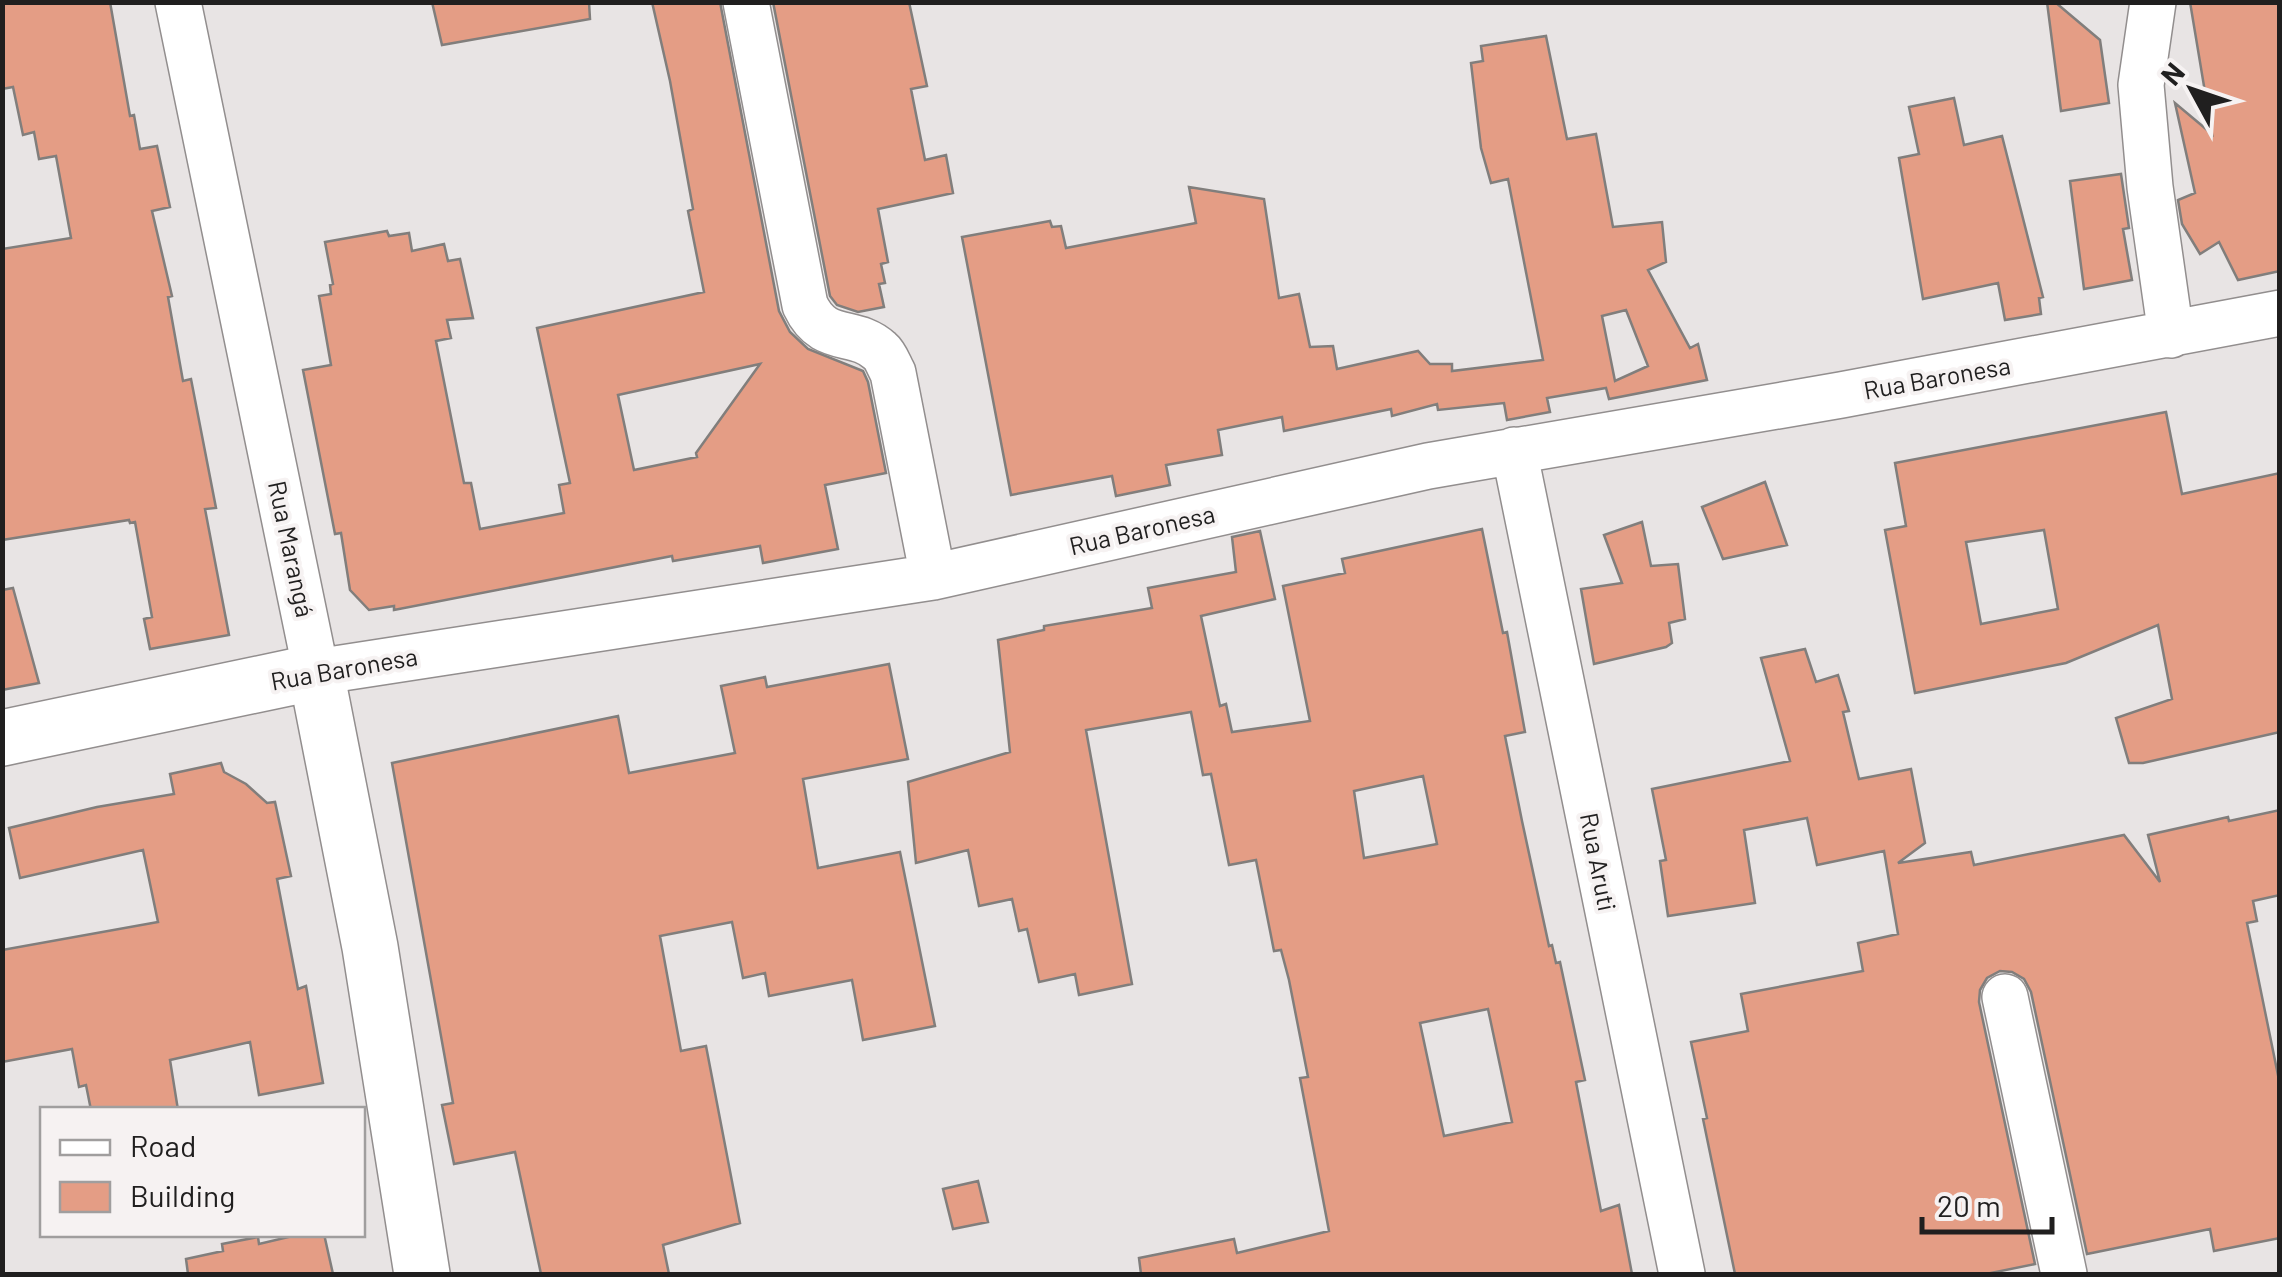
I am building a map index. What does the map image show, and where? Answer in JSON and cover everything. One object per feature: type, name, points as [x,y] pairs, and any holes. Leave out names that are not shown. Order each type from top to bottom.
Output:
[{"type":"street","name":"Rua Marangá","points":[[178,2],[370,947],[422,1274]]},
{"type":"street","points":[[746,2],[805,305],[813,322],[826,332],[866,343],[882,352],[892,373],[934,577]]},
{"type":"street","points":[[2154,2],[2142,85],[2150,187],[2170,335]]},
{"type":"street","name":"Rua Baronesa","points":[[2,738],[316,672],[934,577],[1514,450],[1841,396],[2280,313]]},
{"type":"street","name":"Rua Aruti","points":[[1514,450],[1682,1274]]},
{"type":"street","points":[[2005,997],[2064,1274]]},
{"type":"building","points":[[2,2],[110,2],[130,116],[134,115],[140,149],[157,146],[170,207],[152,211],[172,296],[168,297],[183,381],[191,379],[216,508],[205,509],[229,635],[150,649],[144,619],[152,617],[135,522],[2,540],[2,249],[71,238],[56,156],[39,159],[34,132],[23,135],[13,87],[2,89]]},
{"type":"building","points":[[432,2],[589,2],[590,19],[442,45]]},
{"type":"building","points":[[652,2],[720,2],[779,311],[790,332],[808,349],[863,371],[886,473],[825,485],[838,549],[763,563],[760,546],[673,561],[672,556],[394,610],[394,606],[369,610],[350,590],[341,533],[335,534],[303,370],[331,365],[319,296],[331,294],[333,284],[325,242],[387,231],[389,236],[409,233],[412,251],[444,244],[448,261],[460,259],[473,318],[447,320],[451,338],[436,341],[464,483],[471,483],[480,529],[564,513],[559,485],[570,483],[537,328],[704,292],[670,81]],"holes":[[[760,364],[696,453],[697,457],[634,470],[618,395]]]},
{"type":"building","points":[[773,2],[909,2],[927,86],[911,89],[925,160],[946,155],[953,193],[878,209],[888,262],[881,264],[885,283],[879,284],[884,307],[858,312],[837,305],[830,296]]},
{"type":"building","points":[[2047,2],[2055,2],[2100,40],[2109,103],[2061,111]]},
{"type":"building","points":[[2190,2],[2280,2],[2280,271],[2238,280],[2219,242],[2200,254],[2182,224],[2178,200],[2195,193],[2175,103],[2212,134]]},
{"type":"building","points":[[1546,36],[1567,139],[1596,134],[1613,227],[1662,222],[1666,262],[1648,270],[1690,348],[1698,344],[1707,380],[1609,399],[1606,388],[1547,398],[1550,412],[1507,420],[1504,403],[1438,410],[1437,404],[1392,416],[1391,409],[1284,431],[1282,417],[1218,430],[1222,455],[1166,465],[1170,485],[1116,496],[1112,476],[1011,495],[962,237],[1050,221],[1052,227],[1061,226],[1066,248],[1196,223],[1189,187],[1264,199],[1279,298],[1299,294],[1310,347],[1333,346],[1337,369],[1418,351],[1430,364],[1452,364],[1452,371],[1543,360],[1508,179],[1491,183],[1481,148],[1471,63],[1483,61],[1481,46]],"holes":[[[1626,310],[1648,366],[1615,381],[1602,316]]]},
{"type":"building","points":[[1954,98],[1964,145],[2002,136],[2043,297],[2039,298],[2041,314],[2005,320],[1998,283],[1923,299],[1899,158],[1919,154],[1909,107]]},
{"type":"building","points":[[2121,174],[2129,228],[2123,229],[2132,280],[2084,289],[2070,181]]},
{"type":"building","points":[[2166,412],[2182,494],[2280,473],[2280,732],[2129,763],[2116,718],[2172,699],[2158,625],[2066,663],[1915,693],[1885,530],[1906,526],[1895,463]],"holes":[[[2044,530],[2058,609],[1981,624],[1966,542]]]},
{"type":"building","points":[[1765,482],[1787,545],[1723,559],[1702,507]]},
{"type":"building","points":[[1642,522],[1651,566],[1678,564],[1685,619],[1669,623],[1672,643],[1666,647],[1594,664],[1581,589],[1622,583],[1604,535]]},
{"type":"building","points":[[1482,529],[1503,633],[1507,632],[1525,732],[1505,736],[1522,821],[1549,946],[1552,945],[1556,963],[1560,962],[1585,1080],[1576,1082],[1601,1211],[1619,1205],[1632,1274],[1141,1274],[1139,1258],[1234,1239],[1237,1253],[1329,1231],[1300,1078],[1308,1077],[1289,980],[1281,950],[1274,951],[1256,860],[1229,865],[1211,774],[1203,775],[1191,712],[1086,730],[1132,984],[1079,995],[1075,974],[1039,982],[1027,929],[1019,931],[1012,899],[979,906],[968,850],[916,863],[908,782],[1010,752],[998,640],[1044,630],[1044,626],[1152,608],[1148,588],[1236,572],[1232,537],[1260,531],[1275,599],[1201,616],[1220,706],[1226,704],[1232,732],[1310,721],[1283,586],[1345,573],[1342,559]],"holes":[[[1423,776],[1437,844],[1364,858],[1354,791]],[[1488,1009],[1512,1122],[1444,1136],[1420,1023]]]},
{"type":"building","points":[[13,588],[39,683],[2,690],[2,590]]},
{"type":"building","points":[[1805,649],[1816,682],[1838,675],[1849,711],[1843,712],[1859,779],[1911,769],[1925,843],[1898,863],[1971,852],[1974,865],[2124,835],[2160,882],[2148,835],[2280,810],[2280,895],[2253,901],[2257,921],[2247,923],[2280,1085],[2280,1238],[2214,1251],[2210,1229],[2087,1254],[2031,992],[2024,979],[2000,971],[1987,978],[1979,1002],[2035,1264],[1986,1274],[1735,1274],[1691,1042],[1748,1031],[1741,994],[1863,971],[1858,943],[1898,934],[1884,851],[1817,865],[1807,818],[1744,830],[1755,903],[1668,916],[1660,861],[1666,860],[1652,789],[1790,761],[1761,658]]},
{"type":"building","points":[[889,664],[908,759],[803,779],[818,868],[900,852],[935,1026],[863,1040],[852,980],[769,996],[765,973],[743,978],[732,922],[660,936],[681,1051],[706,1046],[740,1223],[663,1245],[669,1274],[541,1274],[515,1152],[454,1164],[442,1105],[453,1103],[392,763],[618,716],[629,773],[735,753],[721,686],[765,677],[767,687]]},
{"type":"building","points":[[221,763],[224,772],[246,784],[267,803],[275,802],[291,876],[277,879],[298,989],[306,986],[323,1083],[259,1095],[250,1042],[170,1060],[178,1107],[90,1107],[86,1085],[79,1087],[72,1049],[2,1062],[2,950],[158,922],[143,850],[20,878],[9,828],[174,794],[170,774]]},
{"type":"building","points":[[978,1181],[988,1222],[953,1229],[943,1189]]},
{"type":"building","points":[[258,1237],[259,1244],[288,1237],[325,1237],[333,1274],[188,1274],[186,1259],[223,1251],[222,1244]]}]
